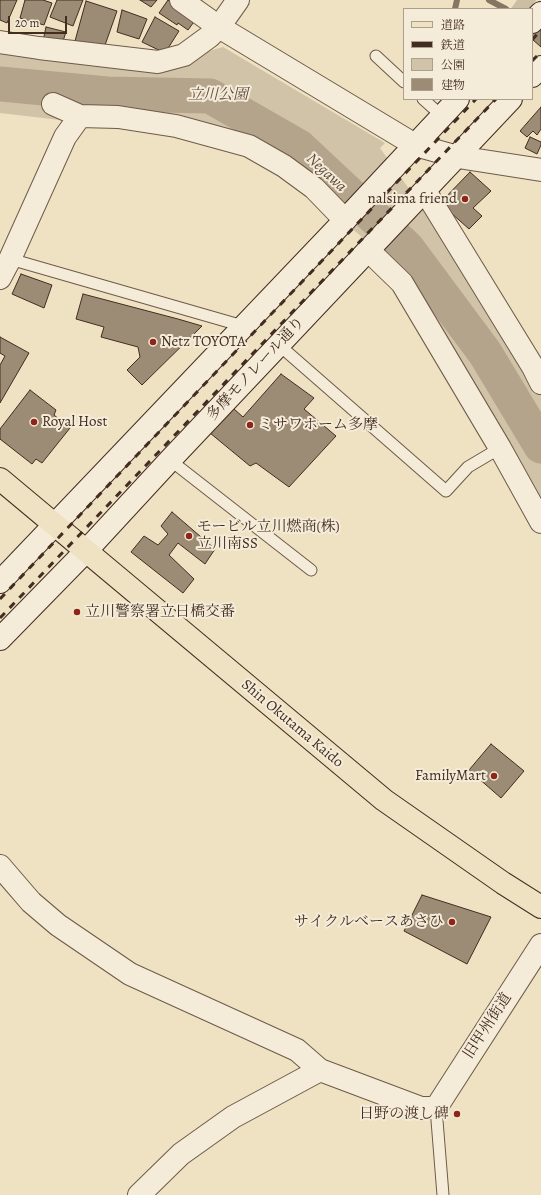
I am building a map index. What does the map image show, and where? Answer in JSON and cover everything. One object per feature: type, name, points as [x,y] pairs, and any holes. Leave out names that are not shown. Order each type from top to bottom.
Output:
[{"type":"main road","points":[[0,479],[55,524]]},
{"type":"main road","name":"Shin Okutama Kaido","points":[[55,524],[384,800],[503,883],[541,907]]},
{"type":"street","points":[[180,0],[219,27],[415,146],[458,157],[541,170]]},
{"type":"street","points":[[0,42],[158,62],[184,55],[210,36],[219,27],[238,0]]},
{"type":"street","points":[[533,21],[541,13]]},
{"type":"street","points":[[533,75],[541,67]]},
{"type":"street","points":[[0,582],[346,219],[457,100]]},
{"type":"street","name":"多摩モノレール通り","points":[[0,640],[86,551],[510,100]]},
{"type":"street","points":[[53,104],[80,116],[118,117],[176,126],[249,146],[284,166],[314,188],[346,219]]},
{"type":"street","points":[[5,268],[65,137],[80,116]]},
{"type":"street","points":[[422,193],[533,367],[541,383]]},
{"type":"street","points":[[371,247],[402,283],[500,448],[541,522]]},
{"type":"street","points":[[0,866],[31,902],[58,925],[130,974],[297,1050],[320,1070],[421,1108],[436,1108]]},
{"type":"street","name":"旧甲州街道","points":[[436,1108],[541,945]]},
{"type":"street","points":[[139,1195],[181,1154],[233,1116],[320,1070]]},
{"type":"lane","points":[[376,56],[403,81]]},
{"type":"lane","points":[[424,100],[442,116]]},
{"type":"lane","points":[[5,268],[243,326]]},
{"type":"lane","points":[[279,345],[446,491],[468,467],[500,448]]},
{"type":"lane","points":[[170,460],[311,570]]},
{"type":"lane","points":[[436,1108],[443,1195]]},
{"type":"green space","name":"立川公園","points":[[223,47],[385,143],[380,148],[541,375],[541,501],[396,266],[250,142],[0,113],[0,49],[159,65]]},
{"type":"building","points":[[0,0],[17,0],[7,23],[0,20]]},
{"type":"building","points":[[25,0],[43,0],[52,3],[44,25],[20,18]]},
{"type":"building","points":[[57,0],[83,0],[73,26],[50,17]]},
{"type":"building","points":[[140,0],[157,0],[151,7]]},
{"type":"building","points":[[168,0],[196,19],[188,30],[178,23],[177,25],[159,13]]},
{"type":"building","points":[[86,1],[117,11],[104,48],[75,41]]},
{"type":"building","points":[[541,6],[541,47],[533,40],[533,15]]},
{"type":"building","points":[[122,10],[147,19],[139,39],[117,32]]},
{"type":"building","points":[[155,17],[179,31],[165,53],[142,42]]},
{"type":"building","points":[[46,27],[66,32],[62,44],[43,41]]},
{"type":"building","points":[[541,107],[541,129],[537,135],[533,131],[527,137],[520,131]]},
{"type":"building","points":[[530,137],[541,142],[537,154],[525,148]]},
{"type":"building","points":[[470,172],[491,191],[473,208],[482,216],[469,229],[440,203]]},
{"type":"building","points":[[21,274],[52,285],[44,308],[12,294]]},
{"type":"building","name":"Netz TOYOTA","points":[[83,294],[202,326],[142,385],[127,370],[140,357],[138,347],[101,337],[104,327],[76,319]]},
{"type":"building","points":[[0,337],[29,353],[0,403],[0,365],[5,356],[0,353]]},
{"type":"building","points":[[281,374],[314,398],[304,409],[336,436],[289,487],[256,463],[250,466],[210,433],[234,409],[243,417]]},
{"type":"building","name":"Royal Host","points":[[30,390],[56,410],[54,415],[70,428],[42,463],[36,459],[32,464],[0,439],[0,429]]},
{"type":"building","points":[[172,512],[215,549],[205,564],[178,543],[169,555],[194,579],[183,593],[131,552],[144,536],[158,545],[168,534],[161,526]]},
{"type":"building","points":[[491,744],[524,771],[501,798],[469,770]]},
{"type":"building","points":[[422,895],[491,917],[467,964],[404,931]]},
{"type":"waterway","points":[[455,8],[457,0]]},
{"type":"waterway","points":[[489,0],[504,8]]},
{"type":"waterway","name":"Negawa","points":[[0,84],[107,94],[210,96],[299,147],[407,248],[485,353],[541,446]]},
{"type":"tunnel","points":[[517,0],[529,8]]},
{"type":"railway","points":[[533,39],[541,30]]},
{"type":"railway","points":[[533,60],[541,52]]},
{"type":"railway","points":[[0,599],[475,100]]},
{"type":"railway","points":[[0,618],[495,100]]},
{"type":"place","name":"nalsima friend","points":[[465,199]]},
{"type":"place","name":"Netz TOYOTA","points":[[153,342]]},
{"type":"place","name":"Royal Host","points":[[34,422]]},
{"type":"place","name":"ミサワホーム多摩","points":[[250,425]]},
{"type":"place","name":"モービル立川燃商(株) 立川南SS","points":[[189,536]]},
{"type":"place","name":"立川警察署立日橋交番","points":[[77,612]]},
{"type":"place","name":"FamilyMart","points":[[494,776]]},
{"type":"place","name":"サイクルベースあさひ","points":[[452,922]]},
{"type":"place","name":"日野の渡し碑","points":[[457,1114]]}]
